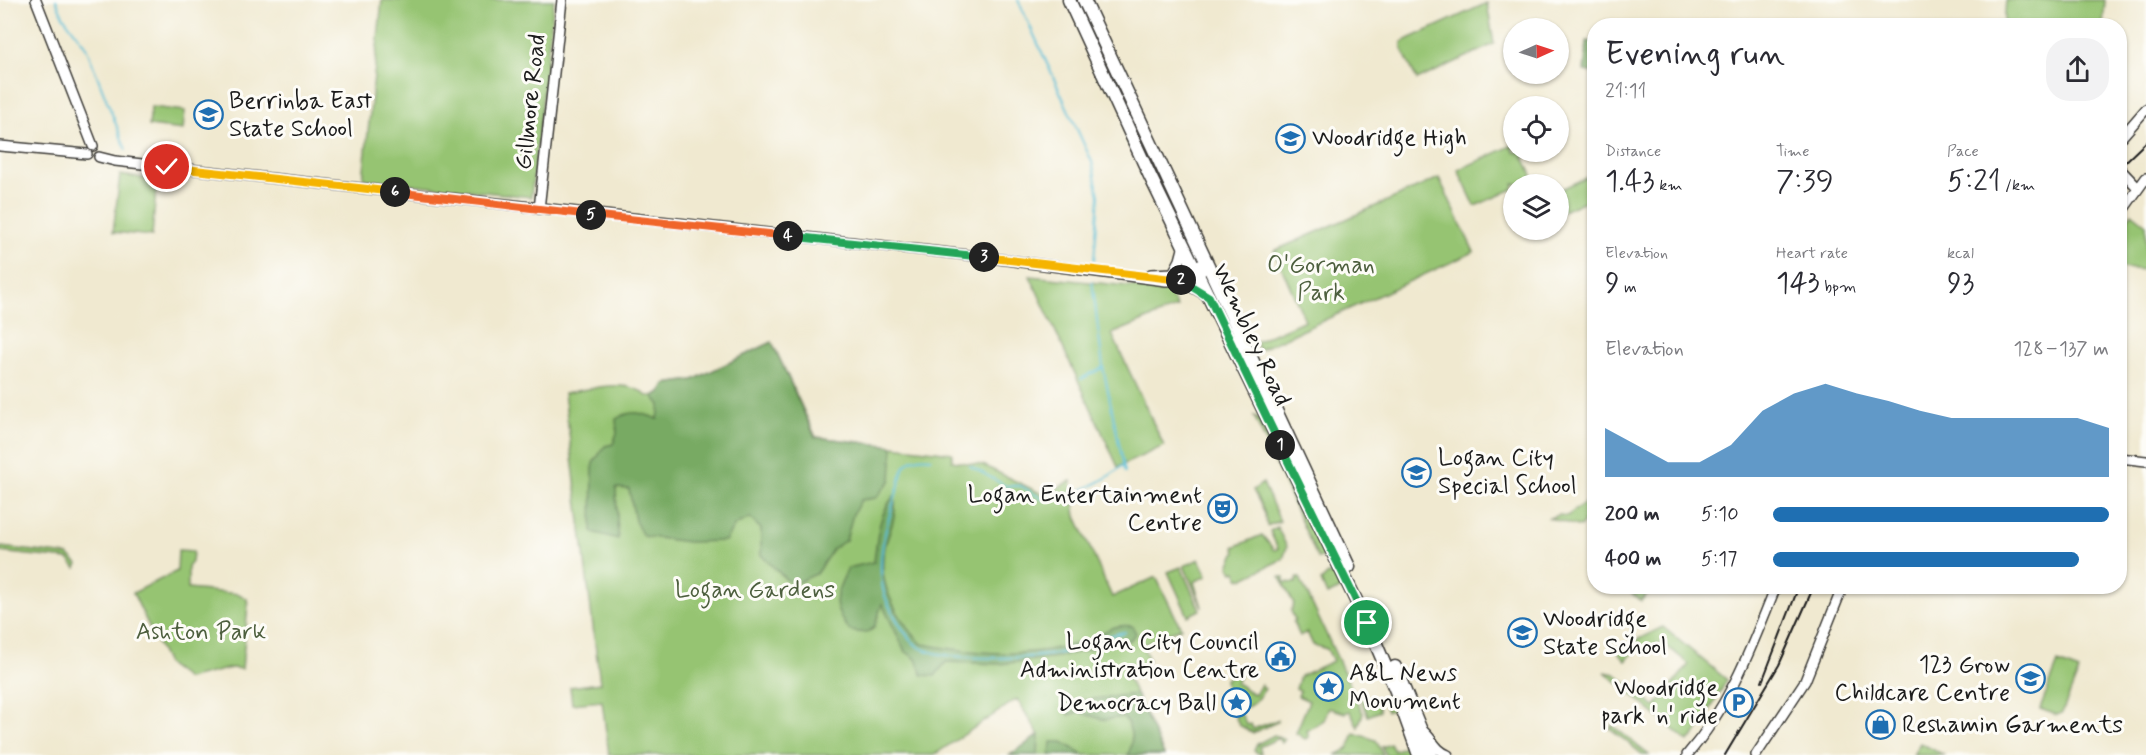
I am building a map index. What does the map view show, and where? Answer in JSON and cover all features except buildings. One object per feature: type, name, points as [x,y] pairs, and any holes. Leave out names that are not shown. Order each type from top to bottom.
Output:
[{"type":"main road","name":"Wembley Road","points":[[1069,0],[1150,176],[1184,244],[1200,268],[1209,297],[1374,640],[1419,755]]},
{"type":"main road","name":"Wembley Road","points":[[1084,0],[1200,268],[1422,730],[1431,755]]},
{"type":"street","points":[[36,0],[90,150],[91,160],[99,157],[115,161],[1140,276],[1176,276],[1200,268]]},
{"type":"street","name":"Gillmore Road","points":[[539,208],[562,0]]},
{"type":"street","points":[[2127,131],[2146,109]]},
{"type":"street","points":[[0,146],[90,150]]},
{"type":"street","points":[[2127,176],[2138,188]]},
{"type":"street","points":[[2127,204],[2146,178]]},
{"type":"street","points":[[1176,276],[1184,244]]},
{"type":"street","points":[[1176,276],[1209,297]]},
{"type":"street","points":[[2127,459],[2146,461]]},
{"type":"street","points":[[1687,755],[1706,731],[1746,663],[1773,594]]},
{"type":"street","points":[[1756,755],[1805,681],[1840,594]]},
{"type":"street","points":[[1422,730],[1430,736],[1437,750],[1448,755]]},
{"type":"green space","points":[[382,0],[554,0],[531,197],[363,179]]},
{"type":"green space","points":[[2006,0],[2105,0],[2104,18],[2005,18]]},
{"type":"green space","points":[[1487,3],[1494,44],[1417,80],[1402,49],[1402,42]]},
{"type":"green space","points":[[1587,41],[1587,72],[1584,71]]},
{"type":"green space","points":[[151,107],[185,111],[183,130],[149,126]]},
{"type":"green space","points":[[1503,150],[1503,162],[1526,162],[1531,174],[1503,174],[1503,193],[1475,206],[1458,170]]},
{"type":"green space","points":[[120,175],[157,180],[152,236],[113,232]]},
{"type":"green space","points":[[1587,177],[1587,200],[1569,208],[1569,185]]},
{"type":"green space","name":"O'Gorman Park","points":[[1439,178],[1474,252],[1259,350],[1255,342],[1305,320],[1274,251]]},
{"type":"green space","points":[[2132,213],[2146,224],[2146,270],[2127,269],[2127,220]]},
{"type":"green space","points":[[1030,276],[1168,290],[1177,307],[1112,334],[1164,446],[1118,467]]},
{"type":"green space","name":"Logan Gardens","points":[[772,342],[816,437],[952,453],[952,461],[983,465],[1044,495],[1071,481],[1076,516],[1112,597],[1156,577],[1181,628],[1142,645],[1149,660],[1125,671],[1164,755],[1010,755],[1039,735],[1017,699],[934,755],[609,755],[602,701],[572,704],[570,687],[600,683],[564,393],[619,386],[639,390],[647,396],[653,395],[665,384],[693,380]]},
{"type":"green space","points":[[772,342],[815,437],[893,446],[891,480],[876,498],[861,500],[853,514],[846,540],[833,549],[816,574],[792,585],[761,555],[761,529],[750,518],[735,525],[725,541],[688,542],[643,536],[635,521],[629,489],[616,488],[618,539],[592,532],[593,463],[605,446],[613,444],[617,433],[616,419],[637,413],[658,419],[660,405],[653,396],[661,392],[665,384],[693,380]]},
{"type":"green space","points":[[1254,416],[1259,418],[1272,449],[1290,473],[1304,503],[1305,514],[1327,554],[1318,559]]},
{"type":"green space","points":[[1263,483],[1280,521],[1267,526],[1264,511],[1253,490]]},
{"type":"green space","points":[[894,496],[894,515],[885,546],[883,573],[886,587],[897,612],[922,644],[1010,653],[1046,650],[1083,642],[1109,629],[1126,625],[1132,626],[1136,633],[1130,640],[1057,657],[1000,664],[946,662],[935,676],[922,675],[916,659],[905,651],[882,604],[874,628],[866,633],[850,631],[843,622],[837,607],[837,593],[848,568],[874,562],[881,519]]},
{"type":"green space","points":[[1587,501],[1587,518],[1580,527],[1549,518],[1559,515],[1567,516]]},
{"type":"green space","points":[[1277,527],[1287,547],[1283,559],[1240,580],[1236,571],[1233,572],[1229,566],[1236,551],[1234,547],[1262,535],[1274,550],[1278,549],[1270,531]]},
{"type":"green space","points":[[1,547],[68,555],[78,564],[76,568],[68,559],[0,552]]},
{"type":"green space","name":"Ashton Park","points":[[178,550],[193,551],[192,562],[188,567],[188,589],[239,594],[247,599],[242,669],[231,668],[187,679],[167,664],[133,593],[177,571]]},
{"type":"green space","points":[[1199,559],[1207,576],[1194,582],[1202,607],[1184,566]]},
{"type":"green space","points":[[1181,567],[1200,610],[1188,616],[1168,572]]},
{"type":"green space","points":[[1328,574],[1335,575],[1343,588],[1327,595],[1321,581]]},
{"type":"green space","points":[[1280,577],[1284,577],[1284,582],[1296,583],[1297,578],[1300,578],[1363,713],[1358,727],[1350,711],[1345,713],[1329,708],[1324,720],[1307,731],[1309,737],[1305,739],[1296,733],[1309,701],[1298,696],[1300,691],[1296,689],[1300,676],[1333,661],[1327,649],[1313,645],[1307,632],[1300,636],[1293,622],[1295,620],[1291,611],[1294,604]]},
{"type":"green space","points":[[1632,594],[1647,594],[1641,601]]},
{"type":"green space","points":[[1663,627],[1727,680],[1698,731],[1688,742],[1605,672],[1615,674],[1655,707],[1689,664],[1663,643],[1637,648],[1626,661],[1616,650]]},
{"type":"green space","points":[[2058,663],[2079,671],[2062,713],[2057,715],[2040,709]]},
{"type":"green space","points":[[1242,672],[1236,683],[1255,695],[1261,684],[1265,689],[1254,703],[1234,715],[1227,699],[1225,679]]},
{"type":"green space","points":[[1391,693],[1397,710],[1387,711],[1381,698]]},
{"type":"green space","points":[[1136,694],[1164,755],[1128,755],[1132,735],[1123,717],[1105,720],[1078,712],[1069,715],[1067,702]]},
{"type":"green space","points":[[1367,696],[1370,703],[1376,700],[1380,711],[1368,716],[1361,699]]},
{"type":"green space","points":[[1241,714],[1247,725],[1251,724],[1253,729],[1277,720],[1277,722],[1253,733],[1239,725],[1235,716]]},
{"type":"green space","points":[[1612,725],[1649,755],[1643,755],[1610,728]]},
{"type":"green space","points":[[1354,733],[1376,740],[1383,755],[1336,755],[1348,749]]},
{"type":"green space","points":[[1039,735],[1038,755],[1010,755]]},
{"type":"green space","points":[[1274,735],[1285,739],[1282,743],[1279,738],[1259,747],[1262,755],[1254,751],[1257,744]]},
{"type":"green space","points":[[1403,741],[1408,741],[1412,755],[1386,755],[1382,747],[1390,744],[1394,751],[1405,746]]},
{"type":"green space","points":[[1051,742],[1063,742],[1084,755],[1050,755]]},
{"type":"green space","points":[[1920,743],[1944,755],[1913,755]]},
{"type":"waterway","points":[[56,0],[63,16],[86,47],[126,150]]},
{"type":"waterway","points":[[1018,0],[1092,162],[1099,196],[1094,260]]},
{"type":"waterway","points":[[1092,281],[1103,367],[1125,472]]},
{"type":"waterway","points":[[1081,379],[1102,368]]},
{"type":"waterway","points":[[931,458],[915,459],[904,468],[886,528],[882,552],[881,576],[885,595],[897,621],[914,643],[931,652],[948,655],[988,658],[1029,657],[1060,653],[1125,632]]},
{"type":"waterway","points":[[970,466],[1006,486],[1021,486],[1044,500],[1065,496],[1086,488],[1106,478],[1123,465]]},
{"type":"railway","points":[[2127,160],[2146,142]]},
{"type":"railway","points":[[1762,682],[1796,594]]},
{"type":"railway","points":[[1725,755],[1779,665],[1810,594]]},
{"type":"place","name":"Berrinba East State School","points":[[208,115]]},
{"type":"place","name":"Woodridge High","points":[[1291,138]]},
{"type":"place","name":"Logan City Special School","points":[[1417,472]]},
{"type":"place","name":"Logan Entertainment Centre","points":[[1223,509]]},
{"type":"place","name":"Woodridge State School","points":[[1522,633]]},
{"type":"place","name":"Logan City Council Administration Centre","points":[[1280,656]]},
{"type":"place","name":"123 Grow Childcare Centre","points":[[2031,679]]},
{"type":"place","name":"A&L News Monument","points":[[1328,687]]},
{"type":"place","name":"Woodridge park 'n' ride","points":[[1739,702]]},
{"type":"place","name":"Democracy Ball","points":[[1237,703]]},
{"type":"place","name":"Reshamin Garments","points":[[1881,725]]},
{"type":"route","points":[[167,167],[1179,280],[1194,286],[1209,297],[1367,623]]}]
